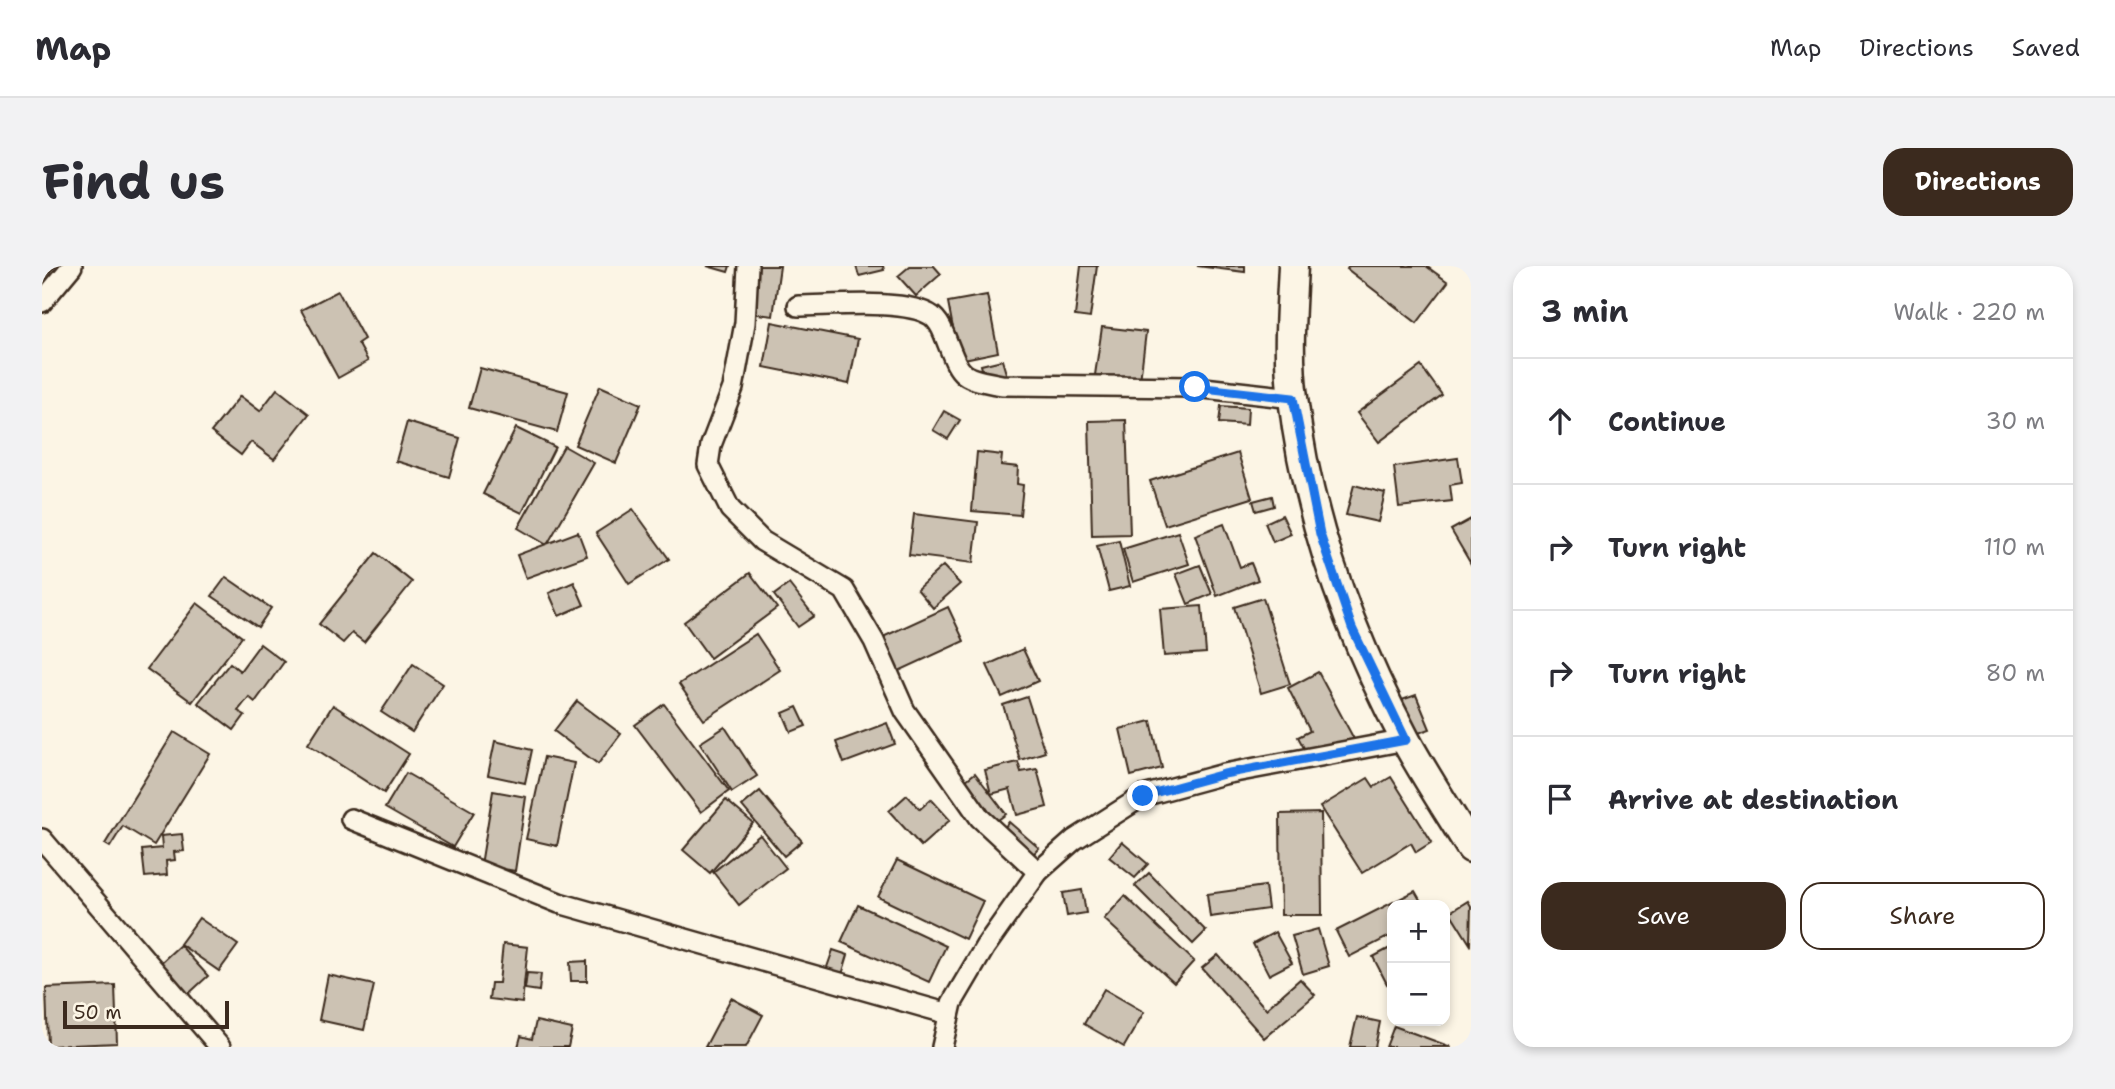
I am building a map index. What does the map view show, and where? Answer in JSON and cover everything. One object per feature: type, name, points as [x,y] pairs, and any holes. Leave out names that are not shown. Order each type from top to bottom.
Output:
[{"type":"street","points":[[42,302],[72,266]]},
{"type":"street","points":[[748,266],[745,323],[733,388],[711,445],[708,466],[730,509],[762,541],[844,590],[874,641],[905,711],[980,818],[1038,872]]},
{"type":"street","points":[[1293,266],[1290,352],[1293,398],[1320,534],[1352,628],[1406,740],[1471,848]]},
{"type":"street","points":[[798,306],[901,306],[920,310],[939,323],[961,373],[972,380],[982,382],[1002,385],[1195,387],[1293,398]]},
{"type":"street","points":[[942,1047],[952,1003],[985,947],[1038,872],[1074,841],[1143,796],[1224,774],[1406,740]]},
{"type":"street","points":[[351,819],[559,903],[949,1014]]},
{"type":"street","points":[[42,839],[220,1047]]},
{"type":"building","points":[[42,266],[55,266],[42,281]]},
{"type":"building","points":[[707,266],[730,266],[728,272]]},
{"type":"building","points":[[757,266],[780,266],[773,316],[750,313]]},
{"type":"building","points":[[856,266],[883,266],[884,270],[859,276]]},
{"type":"building","points":[[910,266],[934,266],[941,274],[916,296],[898,276]]},
{"type":"building","points":[[1081,266],[1097,266],[1090,318],[1075,316]]},
{"type":"building","points":[[1197,266],[1245,266],[1245,272]]},
{"type":"building","points":[[1349,266],[1426,266],[1448,282],[1417,323],[1347,269]]},
{"type":"building","points":[[338,291],[364,339],[358,343],[368,361],[338,378],[301,310]]},
{"type":"building","points":[[987,295],[998,352],[959,360],[948,302]]},
{"type":"building","points":[[772,322],[858,339],[849,384],[764,367]]},
{"type":"building","points":[[1102,327],[1146,332],[1140,381],[1095,375]]},
{"type":"building","points":[[1002,360],[1008,380],[986,385],[981,365]]},
{"type":"building","points":[[1421,366],[1442,395],[1379,442],[1357,413]]},
{"type":"building","points":[[480,368],[568,392],[557,432],[469,408]]},
{"type":"building","points":[[600,386],[641,404],[616,463],[575,445]]},
{"type":"building","points":[[277,389],[309,414],[274,459],[251,442],[241,455],[211,432],[240,396],[260,411]]},
{"type":"building","points":[[1221,406],[1248,408],[1247,425],[1219,423]]},
{"type":"building","points":[[944,411],[960,420],[948,439],[933,430]]},
{"type":"building","points":[[1126,420],[1130,534],[1092,535],[1089,421]]},
{"type":"building","points":[[407,422],[460,438],[449,477],[396,461]]},
{"type":"building","points":[[516,428],[555,447],[522,513],[483,494]]},
{"type":"building","points":[[564,446],[594,463],[547,545],[518,528]]},
{"type":"building","points":[[977,452],[1002,455],[1001,465],[1018,467],[1017,484],[1023,485],[1020,515],[972,511]]},
{"type":"building","points":[[1238,453],[1252,498],[1165,525],[1150,481]]},
{"type":"building","points":[[1458,458],[1462,483],[1450,485],[1452,501],[1399,507],[1394,467]]},
{"type":"building","points":[[1354,485],[1385,493],[1378,522],[1346,515]]},
{"type":"building","points":[[1272,496],[1274,506],[1256,511],[1253,501]]},
{"type":"building","points":[[633,509],[669,559],[629,584],[596,533]]},
{"type":"building","points":[[914,514],[978,522],[973,563],[909,555]]},
{"type":"building","points":[[1282,515],[1291,534],[1273,542],[1265,523]]},
{"type":"building","points":[[1471,519],[1471,564],[1451,530]]},
{"type":"building","points":[[1224,524],[1240,567],[1251,563],[1258,580],[1217,596],[1195,535]]},
{"type":"building","points":[[578,532],[587,556],[526,578],[517,555]]},
{"type":"building","points":[[1178,532],[1189,564],[1133,582],[1123,549]]},
{"type":"building","points":[[1119,541],[1130,586],[1109,591],[1097,546]]},
{"type":"building","points":[[376,553],[412,582],[364,642],[352,633],[343,643],[319,624]]},
{"type":"building","points":[[1200,565],[1212,594],[1188,604],[1176,574]]},
{"type":"building","points":[[943,566],[960,584],[933,608],[917,589]]},
{"type":"building","points":[[750,573],[777,608],[710,658],[684,622]]},
{"type":"building","points":[[226,577],[271,608],[258,627],[212,596]]},
{"type":"building","points":[[574,582],[584,605],[559,616],[549,593]]},
{"type":"building","points":[[789,584],[814,616],[798,627],[774,595]]},
{"type":"building","points":[[1263,598],[1290,684],[1261,693],[1234,607]]},
{"type":"building","points":[[197,603],[242,637],[192,702],[147,669]]},
{"type":"building","points":[[1202,606],[1206,653],[1164,656],[1160,609]]},
{"type":"building","points":[[948,607],[964,641],[888,676],[872,642]]},
{"type":"building","points":[[756,634],[780,670],[704,720],[679,684]]},
{"type":"building","points":[[260,644],[284,662],[255,702],[249,697],[238,711],[245,715],[234,730],[198,703],[230,663],[240,671]]},
{"type":"building","points":[[1023,649],[1038,681],[1002,697],[987,665]]},
{"type":"building","points":[[413,664],[443,684],[412,732],[381,712]]},
{"type":"building","points":[[1318,672],[1354,739],[1311,761],[1298,737],[1310,731],[1288,688]]},
{"type":"building","points":[[1416,695],[1430,729],[1410,736],[1396,702]]},
{"type":"building","points":[[1027,697],[1045,752],[1020,760],[1003,705]]},
{"type":"building","points":[[577,701],[621,734],[598,764],[554,731]]},
{"type":"building","points":[[664,704],[729,791],[701,812],[635,725]]},
{"type":"building","points":[[333,705],[409,754],[384,793],[308,744]]},
{"type":"building","points":[[797,707],[806,726],[791,732],[783,713]]},
{"type":"building","points":[[1151,721],[1162,768],[1131,776],[1120,729]]},
{"type":"building","points":[[887,723],[895,744],[844,763],[836,742]]},
{"type":"building","points":[[725,727],[757,776],[732,792],[700,743]]},
{"type":"building","points":[[174,732],[210,754],[154,845],[123,826],[110,847],[105,844]]},
{"type":"building","points":[[495,741],[532,750],[525,783],[488,775]]},
{"type":"building","points":[[544,757],[574,763],[557,846],[526,839]]},
{"type":"building","points":[[1018,762],[1021,772],[1037,769],[1047,807],[1017,815],[1010,789],[991,794],[985,770]]},
{"type":"building","points":[[406,773],[474,812],[453,847],[385,808]]},
{"type":"building","points":[[975,773],[1006,814],[982,832],[951,792]]},
{"type":"building","points":[[1391,777],[1432,842],[1416,852],[1411,843],[1362,873],[1320,807],[1368,778],[1374,787]]},
{"type":"building","points":[[493,791],[526,797],[515,871],[481,865]]},
{"type":"building","points":[[760,791],[802,841],[784,856],[742,806]]},
{"type":"building","points":[[907,795],[920,809],[931,799],[950,820],[921,846],[889,811]]},
{"type":"building","points":[[726,800],[753,823],[710,873],[683,850]]},
{"type":"building","points":[[1321,813],[1322,915],[1281,915],[1280,814]]},
{"type":"building","points":[[1009,822],[1039,848],[1021,867],[992,842]]},
{"type":"building","points":[[182,834],[184,851],[174,852],[175,860],[166,861],[167,875],[145,877],[142,850],[162,848],[161,836]]},
{"type":"building","points":[[760,835],[786,868],[739,905],[713,872]]},
{"type":"building","points":[[1122,842],[1148,864],[1135,878],[1109,857]]},
{"type":"building","points":[[897,860],[983,901],[965,939],[878,897]]},
{"type":"building","points":[[1149,873],[1206,931],[1193,944],[1135,886]]},
{"type":"building","points":[[1265,886],[1268,909],[1210,917],[1207,894]]},
{"type":"building","points":[[1082,890],[1086,913],[1067,916],[1063,893]]},
{"type":"building","points":[[1415,891],[1420,900],[1397,900]]},
{"type":"building","points":[[1125,896],[1194,961],[1174,983],[1104,919]]},
{"type":"building","points":[[1468,901],[1471,906],[1470,944],[1450,912]]},
{"type":"building","points":[[858,905],[946,946],[929,982],[841,942]]},
{"type":"building","points":[[1387,905],[1387,938],[1349,957],[1336,931]]},
{"type":"building","points":[[199,918],[238,945],[219,971],[180,944]]},
{"type":"building","points":[[1318,929],[1329,966],[1303,974],[1292,936]]},
{"type":"building","points":[[1275,932],[1292,963],[1269,975],[1253,944]]},
{"type":"building","points":[[503,944],[528,947],[522,1003],[489,999],[491,983],[499,983]]},
{"type":"building","points":[[180,945],[208,976],[184,998],[156,967]]},
{"type":"building","points":[[833,950],[848,955],[841,978],[825,973]]},
{"type":"building","points":[[1387,950],[1387,984],[1373,957]]},
{"type":"building","points":[[1218,955],[1266,1009],[1300,979],[1315,995],[1264,1038],[1202,968]]},
{"type":"building","points":[[587,961],[587,981],[571,981],[570,962]]},
{"type":"building","points":[[527,973],[541,974],[539,991],[525,989]]},
{"type":"building","points":[[328,975],[374,985],[364,1030],[319,1020]]},
{"type":"building","points":[[115,985],[117,1043],[48,1046],[46,988]]},
{"type":"building","points":[[1104,989],[1144,1012],[1124,1047],[1084,1024]]},
{"type":"building","points":[[731,998],[763,1015],[746,1047],[705,1047]]},
{"type":"building","points":[[1357,1017],[1380,1022],[1375,1047],[1350,1047]]},
{"type":"building","points":[[536,1021],[572,1029],[568,1047],[518,1047],[521,1036],[532,1039]]},
{"type":"building","points":[[1394,1026],[1451,1047],[1386,1047]]},
{"type":"route","points":[[1143,796],[1224,774],[1406,740],[1352,628],[1320,534],[1293,398],[1195,387]]}]
